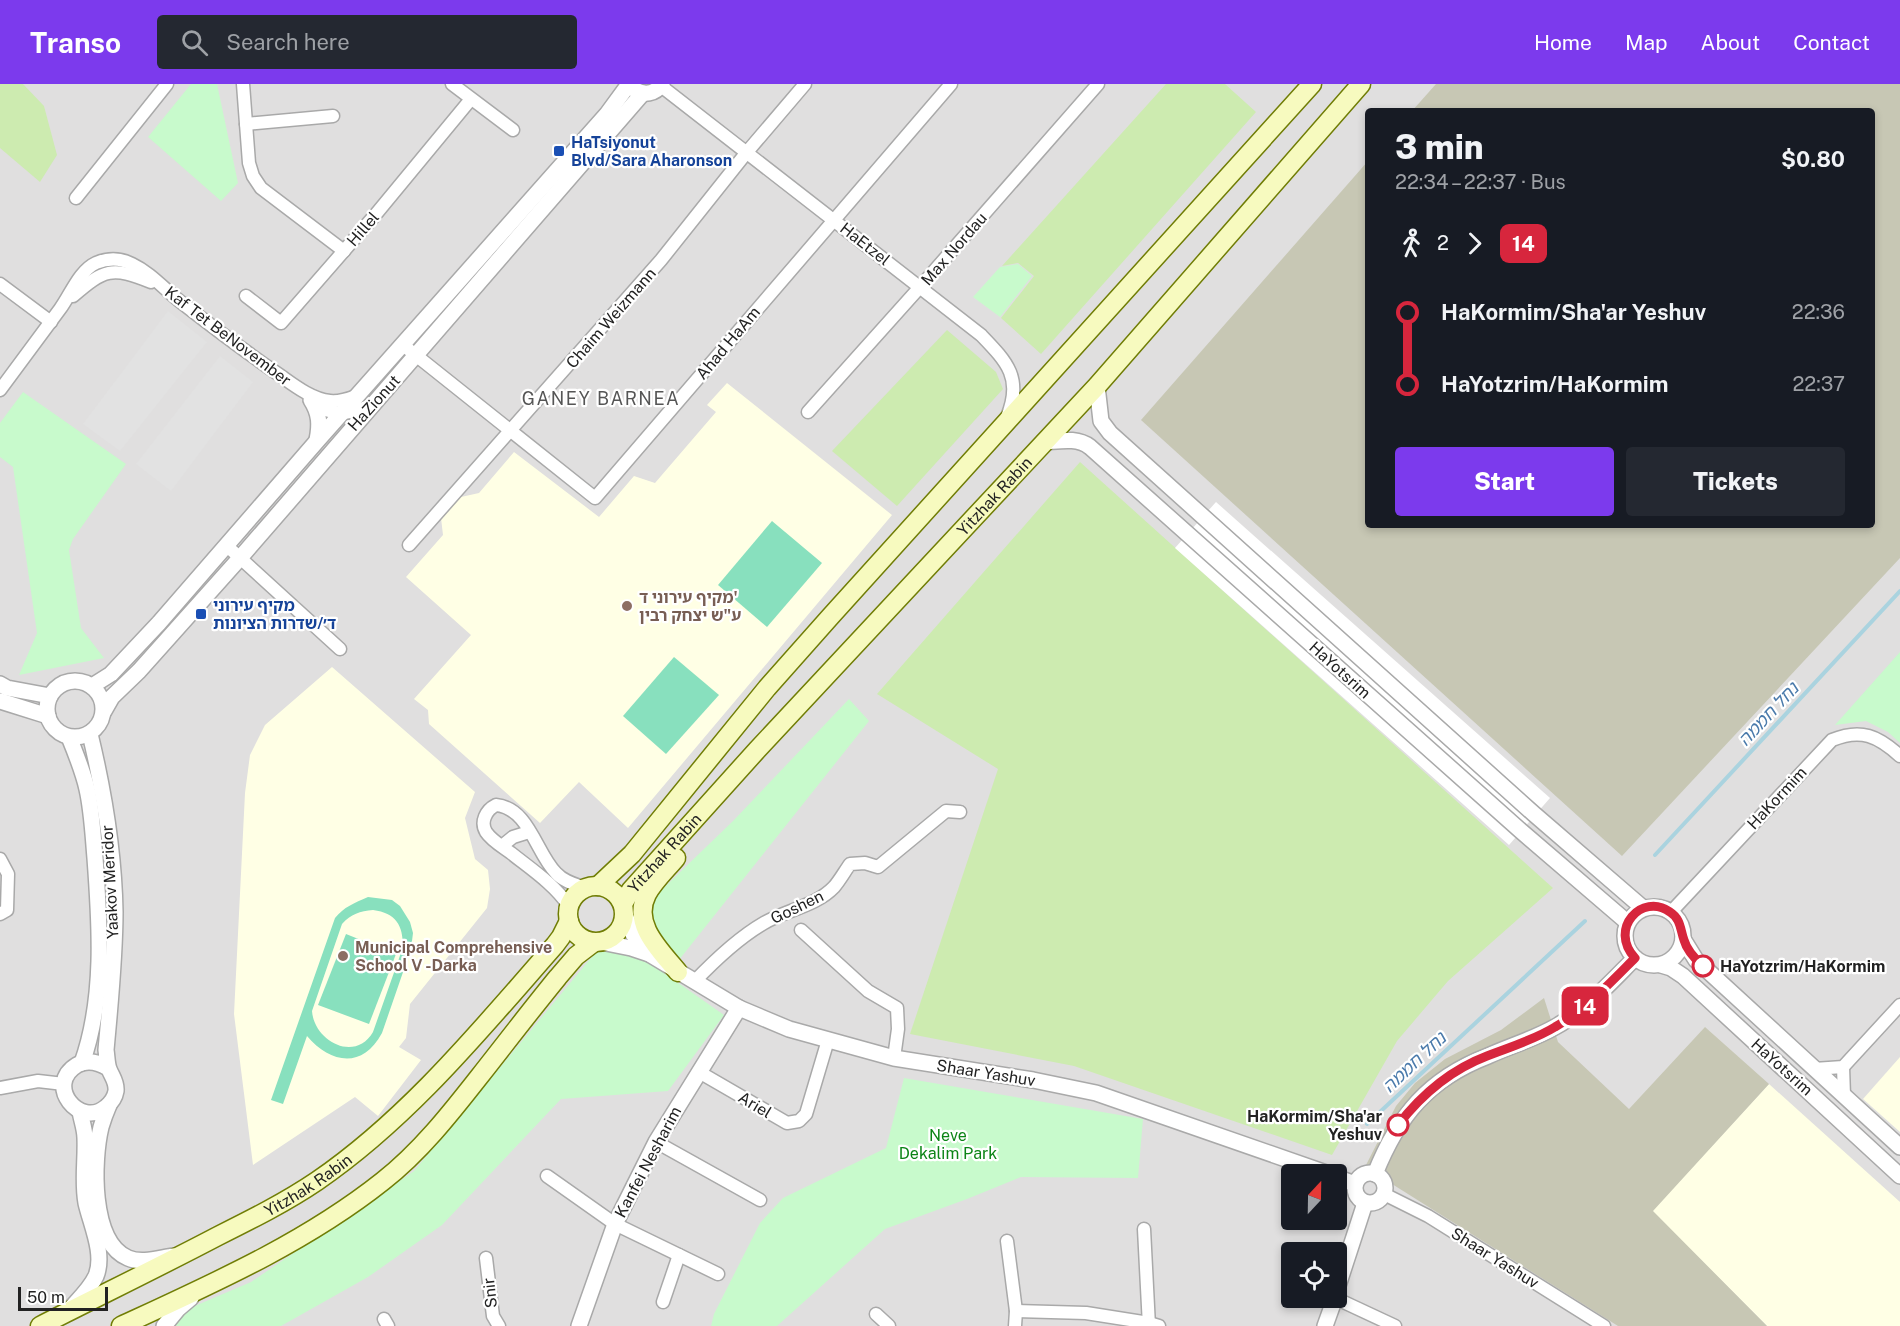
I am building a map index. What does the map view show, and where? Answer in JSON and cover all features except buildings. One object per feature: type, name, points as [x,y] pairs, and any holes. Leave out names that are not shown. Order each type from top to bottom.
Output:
[{"type":"main road","name":"Yitzhak Rabin","points":[[591,887],[632,854],[767,688],[1312,84]]},
{"type":"main road","name":"Yitzhak Rabin","points":[[624,910],[632,890],[757,750],[1097,386],[1361,84]]},
{"type":"main road","points":[[678,972],[647,931],[643,906],[648,892],[689,841],[709,804]]},
{"type":"main road","points":[[122,1326],[202,1289],[315,1229],[385,1180],[445,1119],[576,956],[597,942],[608,940],[620,930],[624,910],[620,898],[610,890],[591,887],[575,896],[569,913],[571,927],[580,938],[597,942]]},
{"type":"main road","name":"Yitzhak Rabin","points":[[40,1326],[269,1210],[317,1181],[406,1107],[460,1054],[555,945],[561,937],[569,913]]},
{"type":"street","points":[[76,198],[167,84]]},
{"type":"street","points":[[243,84],[249,163],[253,176],[261,188],[344,251]]},
{"type":"street","points":[[452,84],[513,130]]},
{"type":"street","name":"Chaim Weizmann","points":[[410,545],[661,260],[747,152],[805,84]]},
{"type":"street","name":"Ahad HaAm","points":[[403,345],[595,498],[951,84]]},
{"type":"street","name":"Max Nordau","points":[[808,412],[1098,84]]},
{"type":"street","points":[[634,87],[653,92],[661,85]]},
{"type":"street","name":"HaEtzel","points":[[661,85],[981,335],[1011,370],[1014,383],[1009,411],[999,431]]},
{"type":"street","name":"HaZionut","points":[[92,686],[111,675],[159,623],[558,166],[634,87]]},
{"type":"street","name":"HaZionut","points":[[104,711],[112,697],[139,671],[240,558],[416,356],[634,87]]},
{"type":"street","name":"Hillel","points":[[246,296],[281,323],[471,99]]},
{"type":"street","points":[[246,124],[333,116]]},
{"type":"street","name":"Kaf Tet BeNovember","points":[[0,390],[63,305],[86,285],[110,272],[126,272],[160,285],[217,330],[296,386],[311,400],[328,412],[341,413]]},
{"type":"street","points":[[0,284],[51,322]]},
{"type":"street","name":"Kaf Tet BeNovember","points":[[296,386],[331,402],[357,396]]},
{"type":"street","name":"HaYotsrim","points":[[1097,386],[1101,421],[1106,427],[1534,814],[1643,908]]},
{"type":"street","points":[[311,400],[318,414],[317,441]]},
{"type":"street","points":[[341,413],[355,411],[373,404]]},
{"type":"street","name":"HaYotsrim","points":[[1044,442],[1072,440],[1084,442],[1521,831],[1628,922]]},
{"type":"street","points":[[227,546],[340,649]]},
{"type":"street","points":[[73,681],[92,686],[103,701],[102,720],[97,728],[83,737],[69,737],[55,730],[47,709],[50,696],[56,688],[73,681]]},
{"type":"street","points":[[0,684],[8,688],[50,696]]},
{"type":"street","points":[[0,701],[48,716]]},
{"type":"street","name":"Yaakov Meridor","points":[[90,734],[106,814],[112,857],[115,911],[106,1050],[108,1068]]},
{"type":"street","name":"HaKormim","points":[[1671,912],[1832,740],[1846,734],[1863,734],[1877,739],[1900,756]]},
{"type":"street","name":"Yaakov Meridor","points":[[69,737],[87,791],[95,857],[99,929],[99,969],[94,1014],[90,1039],[82,1063]]},
{"type":"street","points":[[569,913],[559,893],[491,838],[484,827],[485,815],[491,807],[496,805],[510,809],[523,821],[556,874],[568,882],[591,887]]},
{"type":"street","name":"Goshen","points":[[694,982],[745,934],[767,921],[814,901],[833,888],[850,864],[865,863],[878,867],[946,811],[960,812]]},
{"type":"street","points":[[502,846],[513,837],[529,832]]},
{"type":"street","points":[[0,859],[8,874],[8,910],[0,914]]},
{"type":"street","points":[[1657,907],[1671,912],[1680,924],[1683,939],[1674,957],[1661,964],[1652,965],[1635,958],[1630,953],[1624,938],[1632,916],[1643,908],[1657,907]]},
{"type":"street","name":"Shaar Yashuv","points":[[624,910],[633,934],[651,955]]},
{"type":"street","name":"Goshen","points":[[801,930],[868,991],[897,1008],[898,1029],[894,1058]]},
{"type":"street","name":"HaYotsrim","points":[[1683,939],[1696,960],[1900,1147]]},
{"type":"street","name":"Shaar Yashuv","points":[[597,942],[631,948],[651,955],[739,1008],[789,1029],[894,1058],[1033,1080],[1096,1093],[1300,1164]]},
{"type":"street","points":[[1375,1174],[1398,1125],[1413,1105],[1433,1087],[1455,1071],[1556,1027],[1587,1005],[1635,958]]},
{"type":"street","name":"HaYotsrim","points":[[1661,964],[1683,976],[1900,1176]]},
{"type":"street","points":[[1814,1069],[1843,1067],[1900,1005]]},
{"type":"street","name":"Kanfei Nesharim","points":[[579,1326],[615,1224],[656,1142],[739,1008]]},
{"type":"street","name":"Ariel","points":[[699,1072],[787,1123],[799,1121],[806,1113],[828,1040]]},
{"type":"street","points":[[108,1105],[95,1112],[80,1110],[69,1102],[64,1084],[73,1068],[90,1061],[108,1068],[113,1075],[116,1091],[108,1105],[99,1139],[96,1176],[101,1218],[108,1240],[120,1254],[130,1259],[142,1261],[182,1255]]},
{"type":"street","points":[[1843,1067],[1844,1096]]},
{"type":"street","points":[[0,1088],[38,1081],[64,1084]]},
{"type":"street","points":[[67,1312],[87,1290],[96,1275],[98,1264],[97,1248],[86,1200],[84,1177],[86,1134],[80,1110]]},
{"type":"street","points":[[656,1142],[760,1200]]},
{"type":"street","points":[[1375,1174],[1382,1180],[1384,1194],[1378,1201],[1365,1203],[1356,1194],[1355,1184],[1361,1176],[1375,1174]]},
{"type":"street","points":[[547,1176],[615,1224],[718,1274]]},
{"type":"street","points":[[1347,1181],[1355,1184]]},
{"type":"street","name":"Shaar Yashuv","points":[[1384,1194],[1428,1216],[1603,1326]]},
{"type":"street","points":[[1347,1258],[1365,1203]]},
{"type":"street","points":[[1016,1311],[1086,1313],[1152,1325],[1144,1229]]},
{"type":"street","points":[[1007,1241],[1016,1311],[1015,1326]]},
{"type":"street","points":[[663,1302],[679,1255]]},
{"type":"street","name":"Snir","points":[[486,1258],[493,1316],[499,1326]]},
{"type":"street","points":[[164,1326],[178,1309],[202,1289]]},
{"type":"street","points":[[1347,1304],[1395,1326]]},
{"type":"street","points":[[1325,1326],[1331,1308]]},
{"type":"street","points":[[876,1314],[889,1326]]},
{"type":"shaded area","points":[[0,84],[1900,84],[1900,1326],[0,1326]]},
{"type":"shaded area","points":[[1436,84],[1900,84],[1900,558],[1622,856],[1141,420],[1365,164],[1365,528],[1875,528],[1875,108],[1415,108]]},
{"type":"shaded area","points":[[168,311],[207,342],[120,451],[83,424]]},
{"type":"shaded area","points":[[220,356],[253,382],[171,491],[136,464]]},
{"type":"shaded area","name":"מקיף עירוני ד' ע\"ש יצחק רבין","points":[[727,383],[892,515],[628,828],[579,782],[540,823],[429,724],[428,710],[414,699],[471,635],[406,577],[443,535],[441,518],[461,497],[479,493],[514,452],[599,517],[634,476],[655,483],[716,412],[707,405]]},
{"type":"shaded area","name":"Municipal Comprehensive School V -Darka","points":[[332,667],[475,792],[465,818],[475,859],[488,870],[490,889],[487,908],[410,1004],[406,1038],[399,1047],[421,1060],[378,1116],[355,1097],[253,1165],[234,1014],[245,793],[250,755],[265,725]]},
{"type":"shaded area","points":[[1544,998],[1558,1042],[1629,1109],[1705,1027],[1769,1084],[1653,1211],[1767,1326],[1618,1326],[1365,1167],[1396,1106],[1415,1083],[1445,1059],[1501,1030]]},
{"type":"shaded area","points":[[1900,1057],[1900,1132],[1863,1099]]},
{"type":"shaded area","points":[[1769,1084],[1900,1202],[1900,1326],[1767,1326],[1652,1211]]},
{"type":"green space","points":[[0,84],[23,84],[44,106],[57,155],[40,182],[0,148]]},
{"type":"green space","points":[[191,84],[217,84],[238,183],[221,201],[148,137]]},
{"type":"green space","points":[[1166,84],[1225,84],[1256,112],[1041,354],[1001,318],[1034,276],[1018,263],[1002,266]]},
{"type":"green space","points":[[1018,264],[1032,276],[1000,317],[973,297],[1000,267]]},
{"type":"green space","points":[[947,330],[996,372],[1003,389],[897,506],[832,451]]},
{"type":"green space","points":[[23,392],[126,464],[73,539],[69,550],[81,628],[104,658],[19,675],[37,633],[13,467],[0,457],[0,423]]},
{"type":"green space","points":[[1080,462],[1553,888],[1448,981],[1397,1041],[1332,1155],[1074,1066],[910,1034],[998,769],[877,694]]},
{"type":"green space","points":[[772,521],[822,563],[767,627],[718,585]]},
{"type":"green space","points":[[1900,652],[1900,743],[1888,732],[1866,721],[1835,725]]},
{"type":"green space","points":[[674,657],[719,695],[666,754],[623,716]]},
{"type":"green space","points":[[849,699],[869,721],[667,975],[724,1015],[668,1091],[561,1099],[442,1225],[368,1277],[281,1326],[174,1326],[183,1311],[251,1282],[414,1171],[590,959],[733,821]]},
{"type":"green space","points":[[368,897],[392,900],[400,906],[410,922],[413,933],[411,949],[382,1033],[365,1053],[346,1058],[336,1057],[326,1052],[307,1036],[283,1104],[271,1100],[335,918],[346,908]],"holes":[[[373,910],[397,921],[402,932],[403,947],[373,1032],[365,1041],[356,1046],[346,1047],[327,1039],[314,1022],[312,1011],[342,924],[352,915],[360,912]]]},
{"type":"green space","points":[[346,934],[396,954],[369,1024],[318,1005]]},
{"type":"green space","name":"Neve Dekalim Park","points":[[904,1078],[1143,1119],[1138,1178],[1021,1177],[885,1229],[777,1326],[711,1326],[714,1314],[760,1223],[783,1198],[886,1148]]},
{"type":"pier","points":[[1216,502],[1550,798],[1509,845],[1175,548]]},
{"type":"waterway","name":"נחל חממה","points":[[1655,855],[1900,591]]},
{"type":"waterway","name":"נחל חממה","points":[[1367,1124],[1585,921]]},
{"type":"bus line","name":"14","points":[[1398,1125],[1413,1105],[1455,1071],[1556,1027],[1587,1005],[1635,958],[1626,946],[1625,930],[1632,916],[1643,908],[1657,907],[1671,912],[1680,924],[1683,939],[1690,953],[1703,966]]},
{"type":"place","name":"HaTsiyonut Blvd/Sara Aharonson","points":[[559,151]]},
{"type":"place","name":"מקיף עירוני ד' ע\"ש יצחק רבין","points":[[627,606]]},
{"type":"place","name":"מקיף עירוני ד׳/שדרות הציונות","points":[[201,614]]},
{"type":"place","name":"Municipal Comprehensive School V -Darka","points":[[343,956]]},
{"type":"place","name":"HaYotzrim/HaKormim","points":[[1703,966]]},
{"type":"place","name":"HaKormim/Sha'ar Yeshuv","points":[[1398,1125]]},
{"type":"district","name":"GANEY BARNEA","points":[[601,398]]}]
